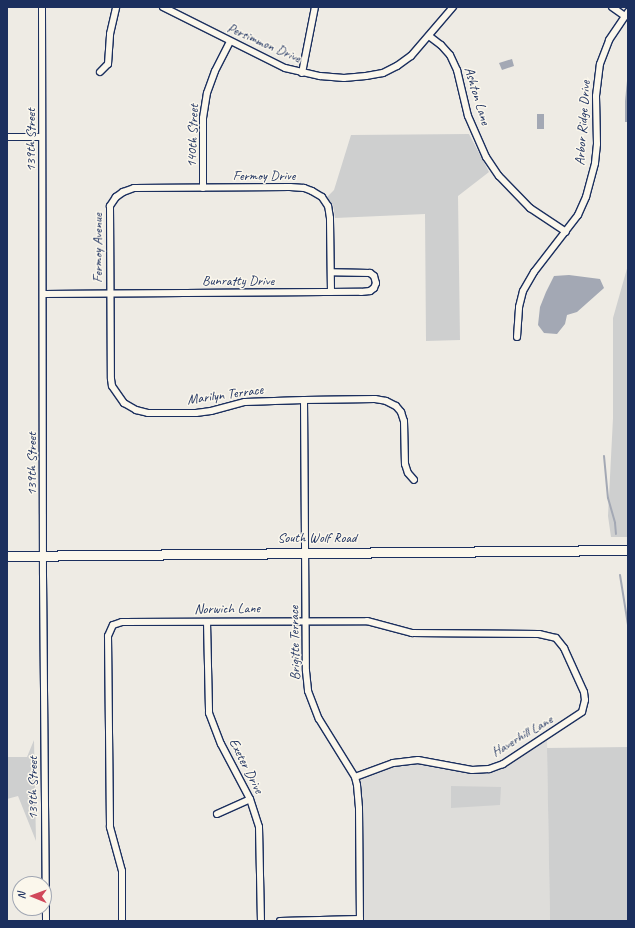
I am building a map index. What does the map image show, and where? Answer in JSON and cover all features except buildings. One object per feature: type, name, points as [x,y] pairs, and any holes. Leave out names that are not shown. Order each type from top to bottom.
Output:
[{"type":"main road","name":"South Wolf Road","points":[[7,556],[628,550]]},
{"type":"street","name":"139th Street","points":[[42,7],[46,921]]},
{"type":"street","points":[[100,72],[108,64],[110,34],[116,7]]},
{"type":"street","name":"Persimmon Drive","points":[[163,7],[280,66],[302,73],[344,78],[366,76],[383,72],[411,56],[453,7]]},
{"type":"street","points":[[302,73],[315,7]]},
{"type":"street","points":[[612,7],[627,14]]},
{"type":"street","name":"Arbor Ridge Drive","points":[[517,337],[519,307],[523,290],[534,272],[578,215],[586,197],[597,144],[596,96],[600,64],[609,40],[627,14]]},
{"type":"street","name":"Ashton Lane","points":[[429,36],[441,45],[452,60],[457,70],[468,116],[486,157],[499,176],[530,208],[566,232]]},
{"type":"street","name":"140th Street","points":[[203,188],[203,118],[207,93],[215,71],[230,42]]},
{"type":"street","points":[[7,137],[42,137]]},
{"type":"street","name":"Fermoy Avenue","points":[[110,293],[110,206],[116,197],[134,188],[203,188]]},
{"type":"street","name":"Fermoy Drive","points":[[203,188],[304,188],[322,197],[328,206],[330,218],[331,292]]},
{"type":"street","name":"Bunratty Drive","points":[[44,294],[370,291],[374,288],[376,283],[374,276],[370,273],[331,272]]},
{"type":"street","name":"Marilyn Terrace","points":[[110,293],[111,379],[118,397],[136,410],[148,413],[196,413],[211,411],[245,402],[376,399],[386,401],[396,406],[401,412],[404,420],[405,464],[408,473],[414,480]]},
{"type":"street","name":"Brigitte Terrace","points":[[304,400],[306,671],[308,691],[319,719],[355,777],[359,808],[360,920]]},
{"type":"street","name":"Norwich Lane","points":[[122,921],[122,871],[110,827],[108,636],[113,625],[122,622],[306,620],[366,621],[412,633],[539,634],[556,638],[564,648],[584,692],[585,700],[582,712]]},
{"type":"street","name":"Exeter Drive","points":[[207,622],[210,713],[221,744],[250,799],[259,827],[261,921]]},
{"type":"street","name":"Haverhill Lane","points":[[355,777],[386,765],[418,760],[472,770],[489,769],[503,764],[582,712]]},
{"type":"street","points":[[217,814],[250,799]]},
{"type":"street","points":[[280,921],[360,920]]},
{"type":"shaded area","points":[[512,59],[514,66],[502,70],[499,63]]},
{"type":"shaded area","points":[[628,71],[628,122],[625,122],[625,101]]},
{"type":"shaded area","points":[[537,114],[544,114],[544,129],[537,129]]},
{"type":"shaded area","points":[[469,134],[489,172],[458,196],[460,340],[426,341],[425,214],[335,218],[333,205],[327,197],[334,190],[351,135]]},
{"type":"shaded area","points":[[628,265],[628,537],[611,537],[608,516],[613,418],[613,318]]},
{"type":"shaded area","points":[[569,275],[600,279],[604,288],[577,312],[567,315],[565,324],[557,334],[544,333],[538,325],[540,307],[546,292],[554,276]]},
{"type":"shaded area","points":[[547,738],[550,921],[362,921],[357,778],[380,768],[418,762],[489,771]]},
{"type":"shaded area","points":[[34,740],[36,841],[18,796],[7,799],[7,757],[27,757]]},
{"type":"shaded area","points":[[628,747],[628,921],[550,921],[547,748]]},
{"type":"shaded area","points":[[451,786],[501,787],[500,805],[451,808]]},
{"type":"waterway","points":[[604,456],[608,498],[615,523],[616,534]]},
{"type":"waterway","points":[[620,575],[628,625]]}]
